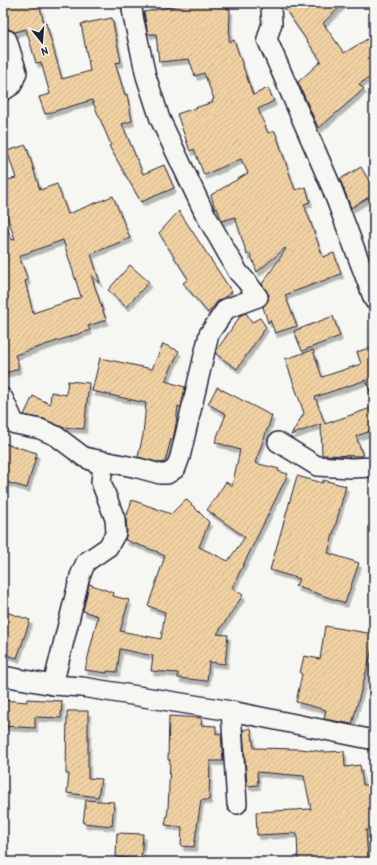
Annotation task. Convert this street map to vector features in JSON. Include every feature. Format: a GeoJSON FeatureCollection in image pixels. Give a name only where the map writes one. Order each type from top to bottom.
{"type":"FeatureCollection","features":[{"type":"Feature","properties":{"kind":"street"},"geometry":{"type":"LineString","coordinates":[[84,457],[160,474],[167,474],[176,468],[180,457],[209,334],[226,309],[258,297],[238,272],[204,212],[160,119],[146,76],[131,3]]}},
{"type":"Feature","properties":{"kind":"street"},"geometry":{"type":"LineString","coordinates":[[271,3],[272,24],[267,40],[331,186],[374,300]]}},
{"type":"Feature","properties":{"kind":"street"},"geometry":{"type":"LineString","coordinates":[[3,91],[12,85],[17,72],[7,40]]}},
{"type":"Feature","properties":{"kind":"street"},"geometry":{"type":"LineString","coordinates":[[3,398],[14,424],[40,429],[56,436],[84,457],[103,466],[101,482],[115,519],[116,533],[108,547],[86,562],[80,576],[52,685]]}},
{"type":"Feature","properties":{"kind":"street"},"geometry":{"type":"LineString","coordinates":[[278,442],[317,466],[351,468],[374,467]]}},
{"type":"Feature","properties":{"kind":"street"},"geometry":{"type":"LineString","coordinates":[[3,676],[52,685],[82,687],[231,711],[374,738]]}},
{"type":"Feature","properties":{"kind":"street"},"geometry":{"type":"LineString","coordinates":[[231,711],[237,804]]}},
{"type":"Feature","properties":{"kind":"building"},"geometry":{"type":"Polygon","coordinates":[[[3,3],[39,3],[44,24],[46,23],[62,79],[90,71],[81,24],[112,18],[121,62],[115,63],[125,95],[127,94],[132,121],[122,124],[143,174],[164,165],[174,188],[141,202],[109,146],[111,145],[92,100],[45,114],[39,97],[50,94],[41,62],[36,63],[26,29],[15,32],[9,29],[3,30],[3,3]]]}},
{"type":"Feature","properties":{"kind":"building"},"geometry":{"type":"Polygon","coordinates":[[[190,3],[227,3],[227,9],[230,9],[229,42],[234,40],[253,95],[268,88],[274,101],[258,109],[268,133],[275,131],[295,190],[306,187],[310,202],[304,204],[323,257],[334,253],[341,274],[285,295],[297,326],[275,333],[270,320],[268,323],[263,307],[268,300],[269,295],[262,284],[286,249],[285,248],[257,272],[250,253],[247,255],[235,217],[222,221],[217,208],[215,209],[211,195],[248,173],[241,159],[204,175],[194,149],[190,151],[177,114],[213,102],[212,100],[214,99],[204,73],[195,76],[189,59],[159,62],[156,34],[148,34],[144,12],[190,3]]]}},
{"type":"Feature","properties":{"kind":"building"},"geometry":{"type":"Polygon","coordinates":[[[294,3],[344,3],[323,23],[344,53],[374,35],[374,75],[359,84],[364,89],[319,128],[298,82],[321,61],[285,9],[294,3]]]}},
{"type":"Feature","properties":{"kind":"building"},"geometry":{"type":"Polygon","coordinates":[[[26,145],[40,190],[57,184],[68,214],[113,196],[130,238],[91,254],[100,283],[91,275],[106,320],[88,326],[90,330],[15,355],[18,363],[18,369],[3,374],[3,219],[12,240],[15,239],[3,205],[3,181],[16,178],[7,151],[26,145]],[[63,240],[19,256],[28,280],[25,281],[33,313],[81,297],[63,240]]]}},
{"type":"Feature","properties":{"kind":"building"},"geometry":{"type":"Polygon","coordinates":[[[361,167],[374,190],[374,194],[351,208],[340,179],[361,167]]]}},
{"type":"Feature","properties":{"kind":"building"},"geometry":{"type":"Polygon","coordinates":[[[179,211],[232,292],[217,302],[208,313],[183,283],[188,279],[159,233],[179,211]]]}},
{"type":"Feature","properties":{"kind":"building"},"geometry":{"type":"Polygon","coordinates":[[[130,265],[149,282],[126,307],[108,290],[130,265]]]}},
{"type":"Feature","properties":{"kind":"building"},"geometry":{"type":"Polygon","coordinates":[[[246,313],[252,322],[260,318],[266,327],[237,369],[216,354],[216,351],[241,315],[246,313]]]}},
{"type":"Feature","properties":{"kind":"building"},"geometry":{"type":"Polygon","coordinates":[[[333,316],[340,336],[302,351],[294,331],[333,316]]]}},
{"type":"Feature","properties":{"kind":"building"},"geometry":{"type":"Polygon","coordinates":[[[163,344],[179,351],[165,381],[185,387],[181,407],[178,406],[173,439],[171,439],[165,462],[161,463],[138,457],[143,435],[146,403],[92,391],[100,358],[152,369],[163,344]]]}},
{"type":"Feature","properties":{"kind":"building"},"geometry":{"type":"Polygon","coordinates":[[[371,347],[374,356],[374,394],[371,395],[366,380],[315,397],[325,424],[374,407],[374,430],[356,436],[363,456],[322,455],[321,424],[291,435],[304,413],[285,359],[313,350],[322,377],[361,364],[357,352],[371,347]]]}},
{"type":"Feature","properties":{"kind":"building"},"geometry":{"type":"Polygon","coordinates":[[[68,381],[89,383],[84,429],[62,427],[44,419],[24,415],[33,396],[50,404],[51,392],[66,395],[68,381]]]}},
{"type":"Feature","properties":{"kind":"building"},"geometry":{"type":"Polygon","coordinates":[[[217,387],[272,416],[255,463],[279,469],[278,471],[288,474],[232,588],[243,595],[217,634],[228,635],[225,664],[209,662],[207,681],[178,678],[178,673],[151,671],[153,656],[120,649],[117,672],[107,671],[107,673],[85,670],[98,616],[83,611],[89,584],[114,593],[113,596],[129,600],[120,631],[161,639],[165,612],[148,606],[165,556],[125,540],[127,532],[126,518],[132,500],[171,514],[186,499],[209,522],[199,547],[228,561],[245,537],[207,510],[226,482],[232,486],[240,450],[215,442],[226,414],[208,404],[217,387]]]}},
{"type":"Feature","properties":{"kind":"building"},"geometry":{"type":"Polygon","coordinates":[[[3,443],[37,453],[27,488],[3,481],[3,443]]]}},
{"type":"Feature","properties":{"kind":"building"},"geometry":{"type":"Polygon","coordinates":[[[297,476],[323,483],[323,480],[346,486],[328,553],[359,563],[345,603],[295,586],[300,579],[270,570],[297,476]]]}},
{"type":"Feature","properties":{"kind":"building"},"geometry":{"type":"Polygon","coordinates":[[[3,611],[30,620],[17,658],[3,654],[3,611]]]}},
{"type":"Feature","properties":{"kind":"building"},"geometry":{"type":"Polygon","coordinates":[[[325,626],[374,634],[374,642],[352,724],[324,719],[326,710],[296,702],[304,656],[320,659],[325,626]]]}},
{"type":"Feature","properties":{"kind":"building"},"geometry":{"type":"Polygon","coordinates":[[[27,699],[62,701],[61,718],[35,717],[35,728],[3,726],[3,700],[27,702],[27,699]]]}},
{"type":"Feature","properties":{"kind":"building"},"geometry":{"type":"Polygon","coordinates":[[[67,711],[88,711],[88,778],[101,779],[98,797],[67,793],[69,774],[66,774],[67,711]]]}},
{"type":"Feature","properties":{"kind":"building"},"geometry":{"type":"Polygon","coordinates":[[[169,716],[202,718],[201,725],[216,726],[216,734],[221,733],[223,761],[210,761],[209,800],[201,800],[194,847],[181,846],[182,827],[165,825],[168,810],[170,760],[168,760],[169,716]]]}},
{"type":"Feature","properties":{"kind":"building"},"geometry":{"type":"Polygon","coordinates":[[[251,728],[254,748],[300,749],[326,752],[344,751],[345,767],[360,765],[363,785],[374,785],[374,830],[366,830],[368,862],[298,862],[297,833],[257,835],[256,812],[311,809],[304,776],[257,772],[258,785],[247,786],[243,730],[251,728]]]}},
{"type":"Feature","properties":{"kind":"building"},"geometry":{"type":"Polygon","coordinates":[[[86,800],[114,802],[112,826],[83,823],[86,800]]]}},
{"type":"Feature","properties":{"kind":"building"},"geometry":{"type":"Polygon","coordinates":[[[117,833],[143,834],[141,859],[116,857],[117,833]]]}}]}
